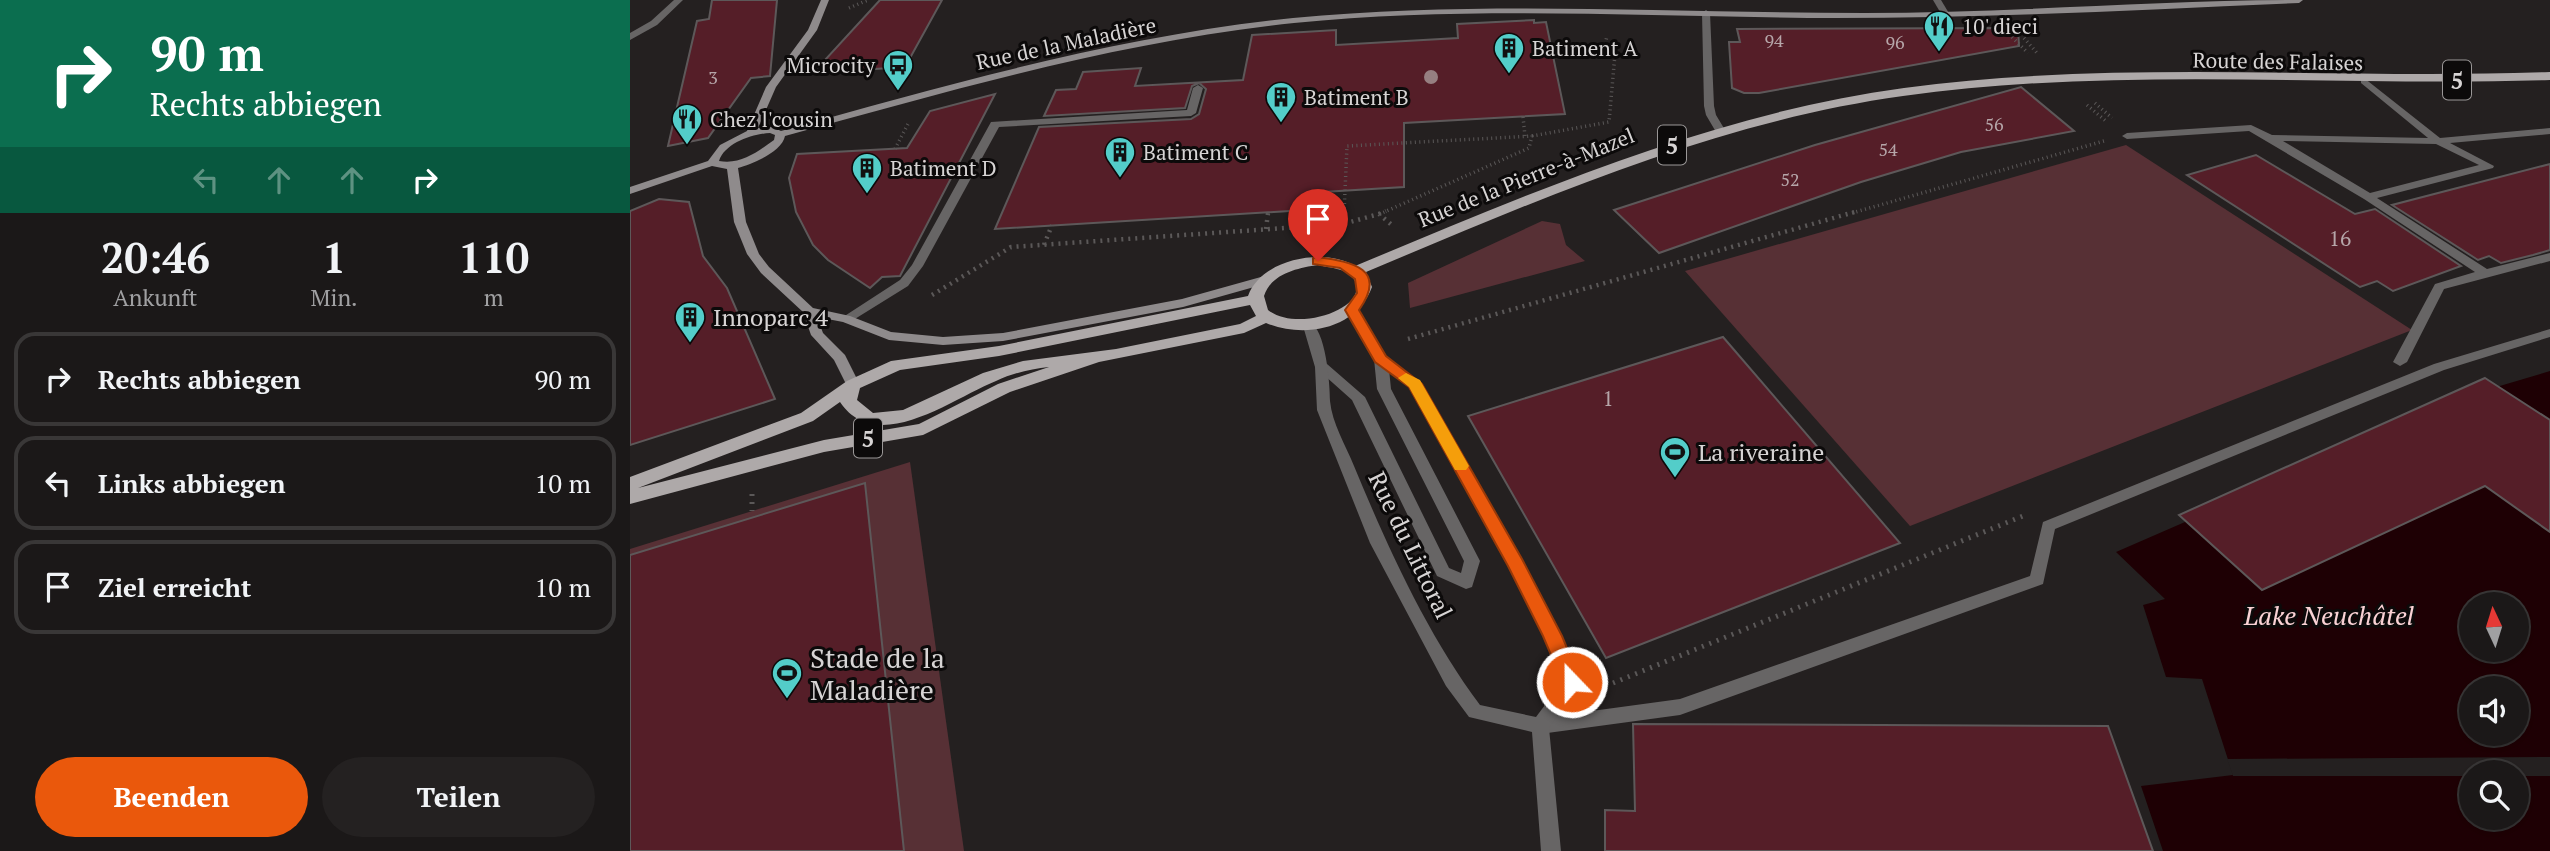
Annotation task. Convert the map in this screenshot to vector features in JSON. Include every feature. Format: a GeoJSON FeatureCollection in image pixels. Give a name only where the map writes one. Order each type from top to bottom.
{"type":"FeatureCollection","features":[{"type":"Feature","properties":{"kind":"main road","name":"Route des Falaises"},"geometry":{"type":"LineString","coordinates":[[2005,82],[2085,78],[2364,81],[2550,76]]}},
{"type":"Feature","properties":{"kind":"main road","name":"Rue de la Pierre-à-Mazel"},"geometry":{"type":"LineString","coordinates":[[1356,271],[1616,165],[1720,130],[1851,100],[2005,82]]}},
{"type":"Feature","properties":{"kind":"main road"},"geometry":{"type":"LineString","coordinates":[[1318,261],[1344,265],[1356,271],[1365,284],[1364,293],[1352,310],[1331,321],[1293,326],[1267,317],[1261,312],[1256,299],[1268,279],[1290,266],[1318,261]]}},
{"type":"Feature","properties":{"kind":"main road","name":"5"},"geometry":{"type":"LineString","coordinates":[[630,484],[807,417],[853,385],[897,365],[919,360],[964,358],[1256,299]]}},
{"type":"Feature","properties":{"kind":"main road"},"geometry":{"type":"LineString","coordinates":[[853,385],[848,401],[858,414],[870,419],[887,420],[913,413],[999,373],[1024,365],[1097,357],[1244,328],[1267,317]]}},
{"type":"Feature","properties":{"kind":"main road","name":"5"},"geometry":{"type":"LineString","coordinates":[[630,497],[824,446],[923,429],[1004,388],[1097,357]]}},
{"type":"Feature","properties":{"kind":"street"},"geometry":{"type":"LineString","coordinates":[[630,37],[654,23],[679,0]]}},
{"type":"Feature","properties":{"kind":"street"},"geometry":{"type":"LineString","coordinates":[[752,132],[779,74],[813,33],[822,16],[825,0]]}},
{"type":"Feature","properties":{"kind":"street"},"geometry":{"type":"LineString","coordinates":[[1937,0],[1946,15]]}},
{"type":"Feature","properties":{"kind":"street","name":"Rue de la Maladière"},"geometry":{"type":"LineString","coordinates":[[780,134],[1004,76],[1173,39],[1253,26],[1394,12],[1454,10],[1946,15],[2299,0]]}},
{"type":"Feature","properties":{"kind":"street"},"geometry":{"type":"LineString","coordinates":[[1706,13],[1709,106],[1720,130]]}},
{"type":"Feature","properties":{"kind":"street"},"geometry":{"type":"LineString","coordinates":[[2364,81],[2438,141],[2489,166],[2368,197]]}},
{"type":"Feature","properties":{"kind":"street"},"geometry":{"type":"LineString","coordinates":[[846,319],[905,283],[917,267],[995,124],[1191,113],[1198,88]]}},
{"type":"Feature","properties":{"kind":"street"},"geometry":{"type":"LineString","coordinates":[[2127,136],[2251,128],[2368,197],[2485,273]]}},
{"type":"Feature","properties":{"kind":"street"},"geometry":{"type":"LineString","coordinates":[[630,191],[714,162],[722,166],[732,166],[754,159],[779,141],[780,134],[772,130],[752,132],[716,155],[714,162]]}},
{"type":"Feature","properties":{"kind":"street"},"geometry":{"type":"LineString","coordinates":[[2270,138],[2438,141],[2550,131]]}},
{"type":"Feature","properties":{"kind":"street"},"geometry":{"type":"LineString","coordinates":[[732,166],[740,222],[753,254],[780,287],[809,311],[846,319],[889,336],[972,340],[1216,296],[1231,288],[1268,279]]}},
{"type":"Feature","properties":{"kind":"street"},"geometry":{"type":"LineString","coordinates":[[2400,362],[2439,287],[2550,257]]}},
{"type":"Feature","properties":{"kind":"street"},"geometry":{"type":"LineString","coordinates":[[1048,342],[1148,310]]}},
{"type":"Feature","properties":{"kind":"street"},"geometry":{"type":"LineString","coordinates":[[1352,310],[1381,359],[1414,384],[1516,564],[1553,636],[1572,682],[1540,726],[1551,851]]}},
{"type":"Feature","properties":{"kind":"street"},"geometry":{"type":"LineString","coordinates":[[809,311],[817,335],[840,358],[853,385]]}},
{"type":"Feature","properties":{"kind":"street","name":"Rue du Littoral"},"geometry":{"type":"LineString","coordinates":[[1309,326],[1322,367],[1324,410],[1378,543],[1452,681],[1475,712],[1540,726],[1680,707],[2038,580],[2048,526],[2439,367],[2550,333]]}},
{"type":"Feature","properties":{"kind":"street"},"geometry":{"type":"LineString","coordinates":[[1322,367],[1358,397],[1443,572],[1466,583],[1472,561],[1384,389],[1381,359]]}},
{"type":"Feature","properties":{"kind":"path"},"geometry":{"type":"LineString","coordinates":[[2020,34],[2042,58]]}},
{"type":"Feature","properties":{"kind":"path"},"geometry":{"type":"LineString","coordinates":[[1604,41],[1605,47]]}},
{"type":"Feature","properties":{"kind":"path"},"geometry":{"type":"LineString","coordinates":[[1343,224],[1346,146],[1532,136],[1609,122],[1615,54],[1605,47],[1551,49]]}},
{"type":"Feature","properties":{"kind":"path"},"geometry":{"type":"LineString","coordinates":[[1522,117],[1525,136]]}},
{"type":"Feature","properties":{"kind":"path"},"geometry":{"type":"LineString","coordinates":[[895,149],[910,121]]}},
{"type":"Feature","properties":{"kind":"path"},"geometry":{"type":"LineString","coordinates":[[921,301],[1011,247],[1343,224],[1379,214],[1530,148],[1532,136]]}},
{"type":"Feature","properties":{"kind":"path"},"geometry":{"type":"LineString","coordinates":[[1408,339],[2090,143],[2127,136]]}},
{"type":"Feature","properties":{"kind":"path"},"geometry":{"type":"LineString","coordinates":[[1266,229],[1268,213]]}},
{"type":"Feature","properties":{"kind":"path"},"geometry":{"type":"LineString","coordinates":[[1379,214],[1393,226]]}},
{"type":"Feature","properties":{"kind":"path"},"geometry":{"type":"LineString","coordinates":[[1044,245],[1052,225]]}},
{"type":"Feature","properties":{"kind":"path"},"geometry":{"type":"LineString","coordinates":[[752,490],[752,511]]}},
{"type":"Feature","properties":{"kind":"path"},"geometry":{"type":"LineString","coordinates":[[1607,687],[2028,513]]}},
{"type":"Feature","properties":{"kind":"shaded area"},"geometry":{"type":"Polygon","coordinates":[[[2126,145],[2412,330],[1910,526],[1685,271],[2126,145]]]}},
{"type":"Feature","properties":{"kind":"shaded area"},"geometry":{"type":"Polygon","coordinates":[[[1542,221],[1560,224],[1566,245],[1585,261],[1410,308],[1408,283],[1542,221]]]}},
{"type":"Feature","properties":{"kind":"shaded area","name":"Stade de la Maladière"},"geometry":{"type":"Polygon","coordinates":[[[910,462],[964,851],[630,851],[630,549],[910,462]]]}},
{"type":"Feature","properties":{"kind":"water","name":"Lake Neuchâtel"},"geometry":{"type":"Polygon","coordinates":[[[2550,371],[2550,851],[2163,851],[2141,786],[2233,775],[2202,679],[2166,677],[2143,605],[2165,599],[2116,552],[2493,388],[2550,371]]]}},
{"type":"Feature","properties":{"kind":"pier"},"geometry":{"type":"Polygon","coordinates":[[[2550,757],[2550,776],[2529,776],[2529,760],[2459,760],[2459,776],[2233,776],[2227,759],[2550,757]]]}},
{"type":"Feature","properties":{"kind":"building"},"geometry":{"type":"Polygon","coordinates":[[[712,0],[777,0],[770,76],[751,78],[708,138],[668,146],[697,21],[709,19],[712,0]]]}},
{"type":"Feature","properties":{"kind":"building"},"geometry":{"type":"Polygon","coordinates":[[[880,0],[942,0],[905,67],[813,73],[880,0]]]}},
{"type":"Feature","properties":{"kind":"building"},"geometry":{"type":"Polygon","coordinates":[[[1534,20],[1534,23],[1546,22],[1565,114],[1404,123],[1404,187],[1323,192],[1321,209],[995,229],[1039,127],[1191,119],[1199,114],[1206,89],[1199,83],[1192,86],[1185,108],[1044,116],[1056,90],[1076,89],[1083,72],[1141,68],[1135,86],[1243,80],[1252,35],[1336,30],[1336,45],[1458,38],[1457,24],[1534,20]]]}},
{"type":"Feature","properties":{"kind":"building"},"geometry":{"type":"Polygon","coordinates":[[[2018,28],[2019,46],[1759,93],[1744,93],[1732,88],[1729,42],[1740,42],[1737,29],[2018,28]]]}},
{"type":"Feature","properties":{"kind":"building"},"geometry":{"type":"Polygon","coordinates":[[[2021,87],[2074,131],[1961,152],[1861,182],[1659,253],[1614,210],[1815,145],[2021,87]]]}},
{"type":"Feature","properties":{"kind":"building","name":"Batiment D"},"geometry":{"type":"Polygon","coordinates":[[[995,94],[900,276],[882,277],[870,288],[828,260],[813,245],[796,212],[789,178],[797,154],[907,148],[930,111],[995,94]]]}},
{"type":"Feature","properties":{"kind":"building"},"geometry":{"type":"Polygon","coordinates":[[[2256,155],[2355,214],[2375,209],[2461,266],[2393,291],[2377,281],[2360,287],[2187,175],[2256,155]]]}},
{"type":"Feature","properties":{"kind":"building"},"geometry":{"type":"Polygon","coordinates":[[[2550,164],[2550,250],[2533,255],[2501,263],[2489,256],[2478,260],[2392,205],[2550,164]]]}},
{"type":"Feature","properties":{"kind":"building","name":"Innoparc 4"},"geometry":{"type":"Polygon","coordinates":[[[659,199],[689,202],[703,256],[727,288],[775,399],[630,445],[630,211],[659,199]]]}},
{"type":"Feature","properties":{"kind":"building","name":"La riveraine"},"geometry":{"type":"Polygon","coordinates":[[[1723,337],[1900,543],[1606,658],[1468,416],[1723,337]]]}},
{"type":"Feature","properties":{"kind":"building"},"geometry":{"type":"Polygon","coordinates":[[[2485,378],[2550,420],[2550,532],[2485,486],[2262,590],[2179,515],[2485,378]]]}},
{"type":"Feature","properties":{"kind":"building","name":"Stade de la Maladière"},"geometry":{"type":"Polygon","coordinates":[[[865,483],[904,851],[630,851],[630,555],[865,483]]]}},
{"type":"Feature","properties":{"kind":"building"},"geometry":{"type":"Polygon","coordinates":[[[1633,724],[2108,726],[2153,851],[1605,851],[1605,810],[1635,811],[1633,724]]]}},
{"type":"Feature","properties":{"kind":"slow traffic"},"geometry":{"type":"LineString","coordinates":[[1406,378],[1414,384],[1460,466]]}},
{"type":"Feature","properties":{"kind":"place","name":"10' dieci"},"geometry":{"type":"Point","coordinates":[1939,53]}},
{"type":"Feature","properties":{"kind":"place","name":"Batiment A"},"geometry":{"type":"Point","coordinates":[1509,75]}},
{"type":"Feature","properties":{"kind":"place","name":"Microcity"},"geometry":{"type":"Point","coordinates":[898,92]}},
{"type":"Feature","properties":{"kind":"place","name":"Batiment B"},"geometry":{"type":"Point","coordinates":[1281,124]}},
{"type":"Feature","properties":{"kind":"place","name":"Chez l'cousin"},"geometry":{"type":"Point","coordinates":[687,146]}},
{"type":"Feature","properties":{"kind":"place","name":"Batiment C"},"geometry":{"type":"Point","coordinates":[1120,179]}},
{"type":"Feature","properties":{"kind":"place","name":"Batiment D"},"geometry":{"type":"Point","coordinates":[867,195]}},
{"type":"Feature","properties":{"kind":"place","name":"Innoparc 4"},"geometry":{"type":"Point","coordinates":[690,344]}},
{"type":"Feature","properties":{"kind":"place","name":"La riveraine"},"geometry":{"type":"Point","coordinates":[1675,479]}},
{"type":"Feature","properties":{"kind":"place","name":"Stade de la Maladière"},"geometry":{"type":"Point","coordinates":[787,700]}},
{"type":"Feature","properties":{"kind":"route"},"geometry":{"type":"LineString","coordinates":[[1318,261],[1344,265],[1361,276],[1365,284],[1364,293],[1352,310],[1381,359],[1414,384],[1516,564],[1553,636],[1572,682]]}}]}
